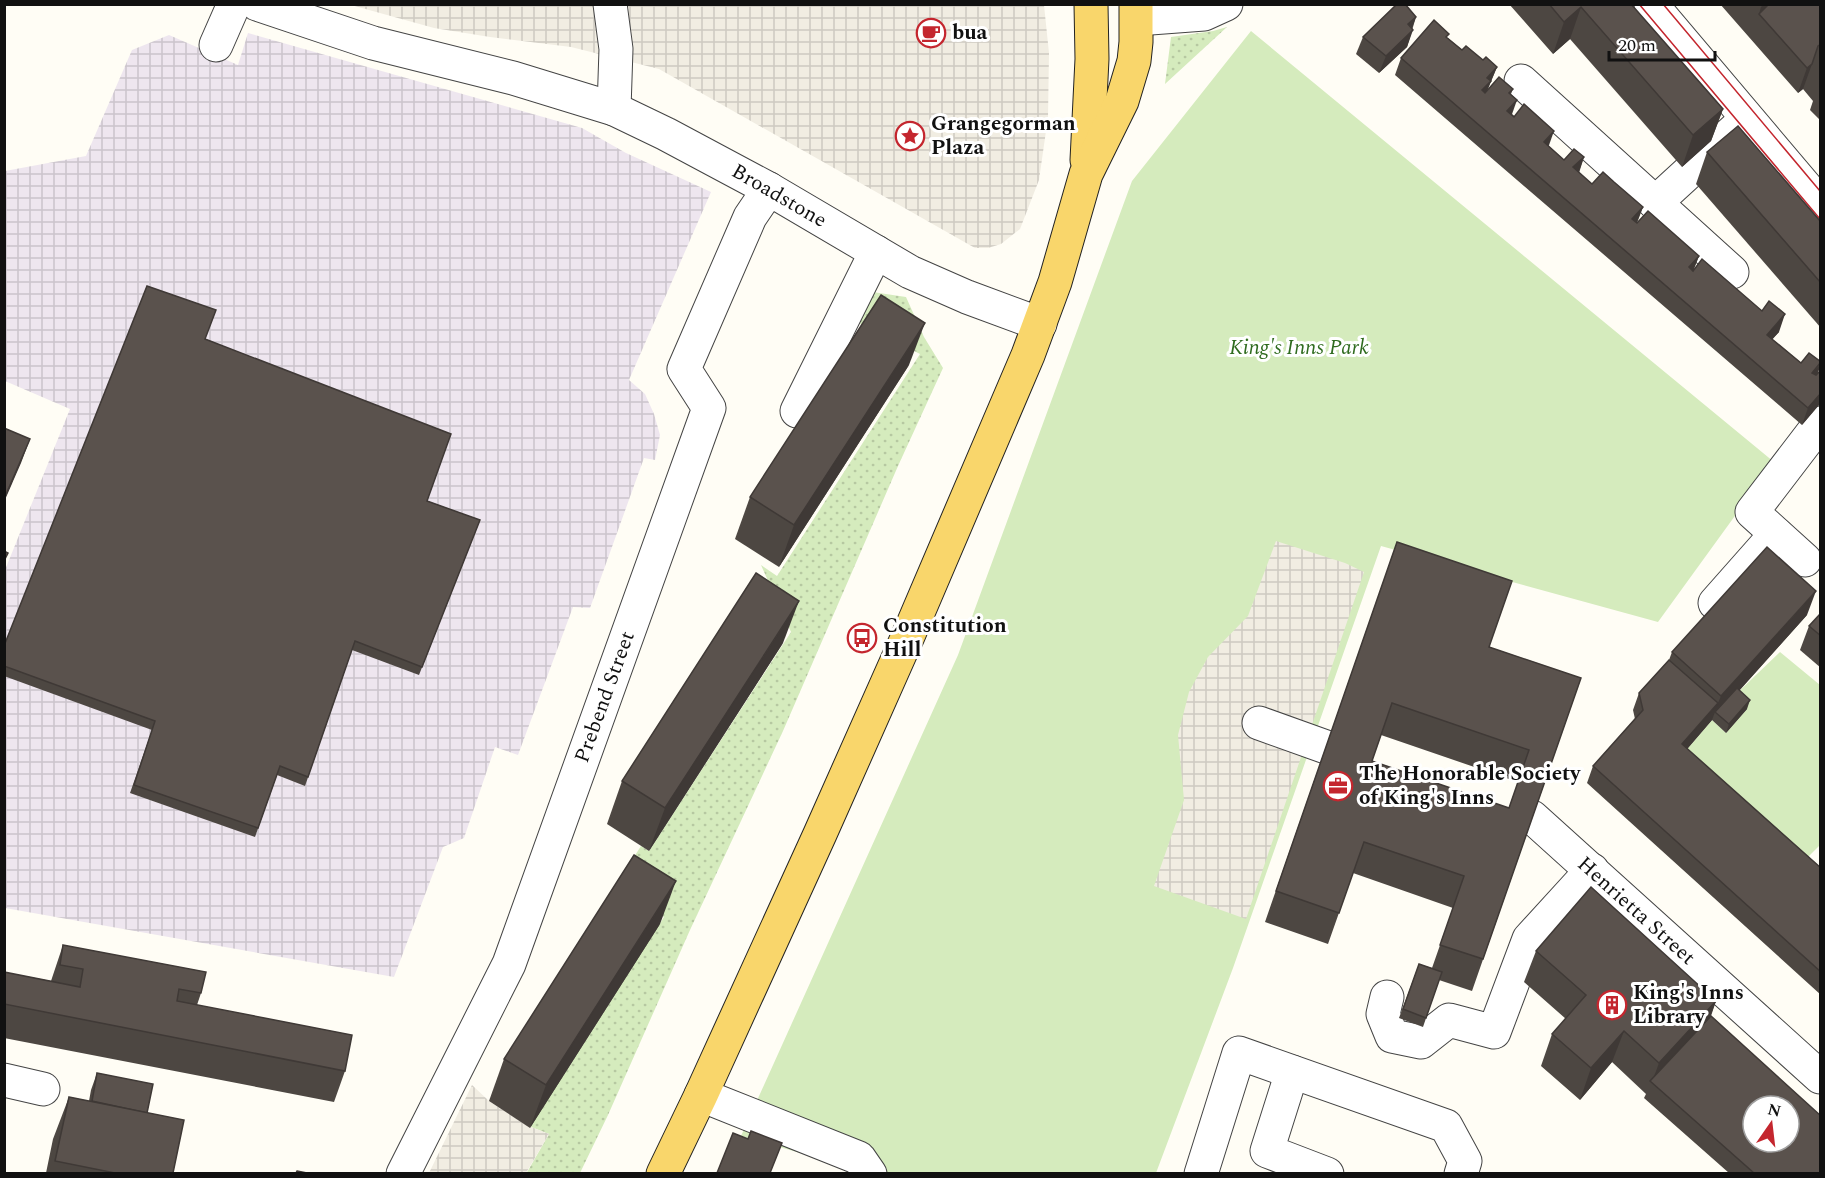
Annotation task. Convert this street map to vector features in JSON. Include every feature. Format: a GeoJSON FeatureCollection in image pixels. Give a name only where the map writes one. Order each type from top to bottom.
{"type":"FeatureCollection","features":[{"type":"Feature","properties":{"kind":"main road"},"geometry":{"type":"LineString","coordinates":[[1086,174],[1092,59],[1091,4]]}},
{"type":"Feature","properties":{"kind":"main road"},"geometry":{"type":"LineString","coordinates":[[663,1173],[701,1095],[908,636],[1028,355],[1055,282],[1086,174],[1122,101],[1134,61],[1137,12]]}},
{"type":"Feature","properties":{"kind":"street"},"geometry":{"type":"LineString","coordinates":[[216,45],[234,4]]}},
{"type":"Feature","properties":{"kind":"street","name":"Broadstone"},"geometry":{"type":"LineString","coordinates":[[257,4],[373,43],[513,78],[614,108],[769,189],[910,272],[967,297],[1040,324]]}},
{"type":"Feature","properties":{"kind":"street"},"geometry":{"type":"LineString","coordinates":[[610,4],[616,59],[614,108]]}},
{"type":"Feature","properties":{"kind":"street"},"geometry":{"type":"LineString","coordinates":[[1137,12],[1204,15],[1226,4]]}},
{"type":"Feature","properties":{"kind":"street"},"geometry":{"type":"LineString","coordinates":[[1651,4],[1821,204]]}},
{"type":"Feature","properties":{"kind":"street"},"geometry":{"type":"LineString","coordinates":[[1521,81],[1732,272]]}},
{"type":"Feature","properties":{"kind":"street"},"geometry":{"type":"LineString","coordinates":[[1655,203],[1747,119]]}},
{"type":"Feature","properties":{"kind":"street","name":"Prebend Street"},"geometry":{"type":"LineString","coordinates":[[404,1173],[509,964],[709,408],[684,369],[750,217],[769,189]]}},
{"type":"Feature","properties":{"kind":"street"},"geometry":{"type":"LineString","coordinates":[[797,411],[876,252]]}},
{"type":"Feature","properties":{"kind":"street"},"geometry":{"type":"LineString","coordinates":[[1805,560],[1752,512],[1821,423]]}},
{"type":"Feature","properties":{"kind":"street"},"geometry":{"type":"LineString","coordinates":[[1715,603],[1776,534]]}},
{"type":"Feature","properties":{"kind":"street"},"geometry":{"type":"LineString","coordinates":[[1259,723],[1326,747]]}},
{"type":"Feature","properties":{"kind":"street","name":"Henrietta Street"},"geometry":{"type":"LineString","coordinates":[[1532,817],[1821,1077]]}},
{"type":"Feature","properties":{"kind":"street"},"geometry":{"type":"LineString","coordinates":[[1387,997],[1383,1014],[1392,1036],[1420,1042],[1449,1020],[1494,1032],[1529,939],[1592,870]]}},
{"type":"Feature","properties":{"kind":"street"},"geometry":{"type":"LineString","coordinates":[[1201,1173],[1239,1053],[1446,1126],[1465,1161],[1461,1173]]}},
{"type":"Feature","properties":{"kind":"street"},"geometry":{"type":"LineString","coordinates":[[1292,1072],[1267,1151],[1327,1173]]}},
{"type":"Feature","properties":{"kind":"street"},"geometry":{"type":"LineString","coordinates":[[4,1080],[43,1089]]}},
{"type":"Feature","properties":{"kind":"street"},"geometry":{"type":"LineString","coordinates":[[701,1095],[859,1158],[870,1173]]}},
{"type":"Feature","properties":{"kind":"shaded area","name":"Grangegorman Plaza"},"geometry":{"type":"Polygon","coordinates":[[[351,5],[1044,5],[1049,53],[1048,117],[1039,180],[1020,229],[1001,244],[988,248],[975,248],[659,69],[571,47],[434,28],[351,5]]]}},
{"type":"Feature","properties":{"kind":"shaded area"},"geometry":{"type":"Polygon","coordinates":[[[248,33],[582,128],[626,153],[711,192],[629,380],[645,394],[654,414],[660,435],[655,460],[644,458],[590,608],[573,607],[518,755],[495,747],[464,838],[443,847],[394,977],[5,908],[5,570],[70,409],[5,381],[5,171],[86,156],[132,50],[169,35],[238,65],[248,33]]]}},
{"type":"Feature","properties":{"kind":"shaded area"},"geometry":{"type":"Polygon","coordinates":[[[1276,541],[1345,563],[1364,572],[1246,919],[1154,886],[1184,800],[1178,735],[1189,692],[1208,657],[1248,616],[1276,541]]]}},
{"type":"Feature","properties":{"kind":"shaded area"},"geometry":{"type":"Polygon","coordinates":[[[472,1085],[489,1101],[526,1125],[549,1134],[526,1173],[429,1173],[472,1085]]]}},
{"type":"Feature","properties":{"kind":"green space"},"geometry":{"type":"Polygon","coordinates":[[[1227,27],[1165,84],[1171,37],[1227,27]]]}},
{"type":"Feature","properties":{"kind":"green space","name":"King's Inns Park"},"geometry":{"type":"Polygon","coordinates":[[[1251,31],[1774,462],[1658,622],[1381,546],[1233,968],[1156,1173],[870,1173],[741,1136],[958,655],[1132,181],[1251,31]]]}},
{"type":"Feature","properties":{"kind":"green space"},"geometry":{"type":"Polygon","coordinates":[[[866,291],[906,297],[924,337],[943,368],[783,731],[580,1173],[526,1174],[549,1134],[526,1125],[563,1076],[664,917],[616,885],[641,846],[649,851],[791,632],[761,565],[777,576],[920,354],[855,321],[866,291]]]}},
{"type":"Feature","properties":{"kind":"green space"},"geometry":{"type":"Polygon","coordinates":[[[1780,652],[1820,685],[1820,845],[1797,868],[1676,762],[1712,720],[1726,733],[1747,709],[1733,697],[1780,652]]]}},
{"type":"Feature","properties":{"kind":"building"},"geometry":{"type":"Polygon","coordinates":[[[1397,4],[1405,4],[1416,17],[1408,24],[1413,30],[1386,56],[1363,37],[1397,4]]]}},
{"type":"Feature","properties":{"kind":"building"},"geometry":{"type":"Polygon","coordinates":[[[1549,4],[1631,4],[1723,109],[1693,135],[1581,7],[1564,22],[1549,4]]]}},
{"type":"Feature","properties":{"kind":"building"},"geometry":{"type":"Polygon","coordinates":[[[1769,4],[1821,4],[1821,44],[1818,46],[1812,64],[1807,68],[1759,14],[1769,4]]]}},
{"type":"Feature","properties":{"kind":"building"},"geometry":{"type":"Polygon","coordinates":[[[1434,20],[1449,34],[1446,37],[1462,50],[1466,46],[1483,60],[1486,57],[1497,67],[1487,78],[1491,81],[1482,90],[1485,93],[1499,77],[1513,89],[1509,93],[1517,100],[1507,111],[1514,117],[1524,104],[1554,131],[1544,142],[1564,160],[1574,149],[1584,157],[1573,167],[1592,184],[1603,172],[1643,207],[1632,219],[1637,223],[1648,211],[1699,256],[1689,267],[1693,271],[1702,259],[1762,311],[1769,301],[1785,314],[1767,335],[1801,363],[1809,353],[1821,362],[1812,373],[1816,375],[1821,370],[1821,393],[1808,408],[1401,58],[1434,20]]]}},
{"type":"Feature","properties":{"kind":"building"},"geometry":{"type":"Polygon","coordinates":[[[1738,126],[1821,222],[1821,283],[1707,152],[1738,126]]]}},
{"type":"Feature","properties":{"kind":"building"},"geometry":{"type":"Polygon","coordinates":[[[147,286],[216,310],[205,339],[451,434],[427,501],[480,520],[422,667],[355,641],[308,777],[280,766],[258,828],[134,785],[155,721],[4,666],[4,646],[147,286]]]}},
{"type":"Feature","properties":{"kind":"building"},"geometry":{"type":"Polygon","coordinates":[[[881,295],[925,323],[794,525],[750,497],[881,295]]]}},
{"type":"Feature","properties":{"kind":"building"},"geometry":{"type":"Polygon","coordinates":[[[4,428],[30,439],[4,499],[4,428]]]}},
{"type":"Feature","properties":{"kind":"building","name":"The Honorable Society of King's Inns"},"geometry":{"type":"Polygon","coordinates":[[[1397,542],[1512,581],[1489,647],[1581,678],[1483,959],[1440,945],[1464,876],[1364,842],[1339,913],[1276,891],[1397,542]],[[1392,703],[1372,761],[1509,808],[1529,750],[1392,703]]]}},
{"type":"Feature","properties":{"kind":"building"},"geometry":{"type":"Polygon","coordinates":[[[1767,547],[1816,591],[1721,696],[1672,652],[1767,547]]]}},
{"type":"Feature","properties":{"kind":"building"},"geometry":{"type":"Polygon","coordinates":[[[756,573],[799,601],[665,808],[622,781],[756,573]]]}},
{"type":"Feature","properties":{"kind":"building"},"geometry":{"type":"Polygon","coordinates":[[[1821,613],[1821,636],[1809,626],[1821,613]]]}},
{"type":"Feature","properties":{"kind":"building"},"geometry":{"type":"Polygon","coordinates":[[[1669,660],[1718,703],[1682,744],[1821,868],[1821,972],[1593,766],[1643,710],[1639,693],[1669,660]]]}},
{"type":"Feature","properties":{"kind":"building"},"geometry":{"type":"Polygon","coordinates":[[[1737,688],[1750,700],[1729,724],[1715,712],[1737,688]]]}},
{"type":"Feature","properties":{"kind":"building"},"geometry":{"type":"Polygon","coordinates":[[[634,855],[676,881],[546,1085],[504,1059],[634,855]]]}},
{"type":"Feature","properties":{"kind":"building","name":"King's Inns Library"},"geometry":{"type":"Polygon","coordinates":[[[1591,887],[1716,1001],[1659,1063],[1624,1031],[1591,1068],[1552,1034],[1586,995],[1536,951],[1591,887]]]}},
{"type":"Feature","properties":{"kind":"building"},"geometry":{"type":"Polygon","coordinates":[[[63,945],[206,972],[201,993],[179,989],[177,1001],[352,1035],[345,1071],[4,1004],[4,972],[80,987],[83,969],[60,965],[63,945]]]}},
{"type":"Feature","properties":{"kind":"building"},"geometry":{"type":"Polygon","coordinates":[[[1419,964],[1442,972],[1426,1018],[1403,1009],[1419,964]]]}},
{"type":"Feature","properties":{"kind":"building"},"geometry":{"type":"Polygon","coordinates":[[[1711,1016],[1797,1094],[1741,1094],[1741,1154],[1801,1154],[1801,1098],[1821,1116],[1821,1173],[1754,1173],[1650,1081],[1711,1016]]]}},
{"type":"Feature","properties":{"kind":"building"},"geometry":{"type":"Polygon","coordinates":[[[97,1073],[153,1084],[147,1113],[92,1101],[97,1073]]]}},
{"type":"Feature","properties":{"kind":"building"},"geometry":{"type":"Polygon","coordinates":[[[69,1097],[184,1120],[173,1173],[115,1173],[55,1161],[69,1097]]]}},
{"type":"Feature","properties":{"kind":"building"},"geometry":{"type":"Polygon","coordinates":[[[751,1131],[782,1143],[770,1173],[717,1173],[733,1133],[748,1139],[751,1131]]]}},
{"type":"Feature","properties":{"kind":"tram line"},"geometry":{"type":"LineString","coordinates":[[1639,4],[1820,219]]}},
{"type":"Feature","properties":{"kind":"tram line"},"geometry":{"type":"LineString","coordinates":[[1663,4],[1820,191]]}},
{"type":"Feature","properties":{"kind":"place","name":"bua"},"geometry":{"type":"Point","coordinates":[931,33]}},
{"type":"Feature","properties":{"kind":"place","name":"Grangegorman Plaza"},"geometry":{"type":"Point","coordinates":[910,136]}},
{"type":"Feature","properties":{"kind":"place","name":"Constitution Hill"},"geometry":{"type":"Point","coordinates":[862,638]}},
{"type":"Feature","properties":{"kind":"place","name":"The Honorable Society of King's Inns"},"geometry":{"type":"Point","coordinates":[1338,786]}},
{"type":"Feature","properties":{"kind":"place","name":"King's Inns Library"},"geometry":{"type":"Point","coordinates":[1612,1005]}}]}
